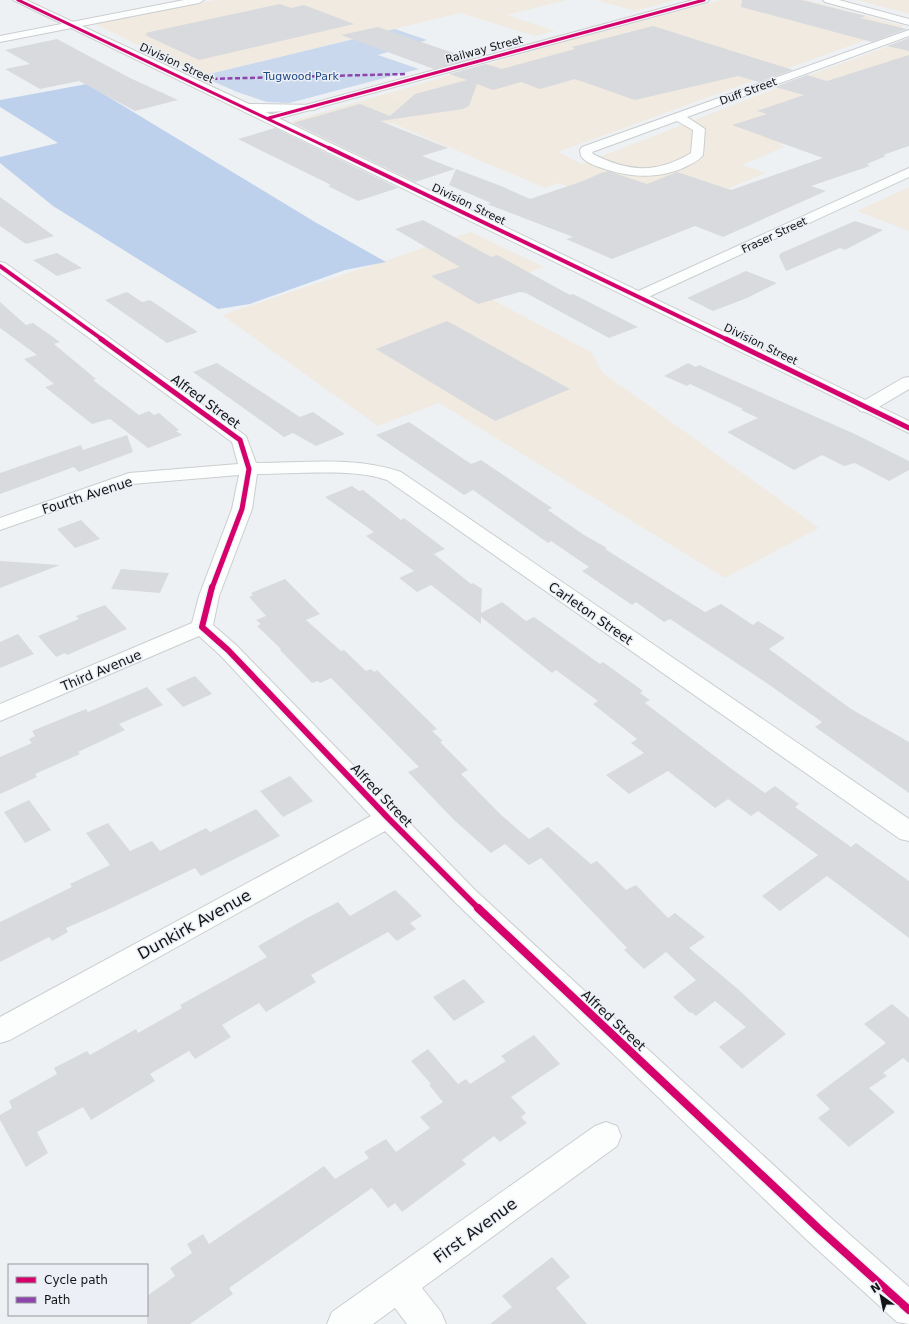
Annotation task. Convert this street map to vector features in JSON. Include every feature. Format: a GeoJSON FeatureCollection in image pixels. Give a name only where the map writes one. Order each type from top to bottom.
{"type":"FeatureCollection","features":[{"type":"Feature","properties":{"kind":"street","name":"Division Street"},"geometry":{"type":"LineString","coordinates":[[18,0],[269,118],[909,428]]}},
{"type":"Feature","properties":{"kind":"street"},"geometry":{"type":"LineString","coordinates":[[0,39],[199,0]]}},
{"type":"Feature","properties":{"kind":"street","name":"Railway Street"},"geometry":{"type":"LineString","coordinates":[[269,118],[704,0]]}},
{"type":"Feature","properties":{"kind":"street"},"geometry":{"type":"LineString","coordinates":[[828,0],[909,22]]}},
{"type":"Feature","properties":{"kind":"street","name":"Duff Street"},"geometry":{"type":"LineString","coordinates":[[678,117],[699,129],[697,155],[685,164],[649,174],[630,173],[608,166],[587,156],[586,150],[909,33]]}},
{"type":"Feature","properties":{"kind":"street"},"geometry":{"type":"LineString","coordinates":[[241,105],[265,109],[314,107]]}},
{"type":"Feature","properties":{"kind":"street","name":"Fraser Street"},"geometry":{"type":"LineString","coordinates":[[639,296],[909,172]]}},
{"type":"Feature","properties":{"kind":"street","name":"Alfred Street"},"geometry":{"type":"LineString","coordinates":[[5,275],[240,440],[248,469],[242,509],[209,596],[202,627],[228,650],[388,818],[484,913],[813,1223],[909,1310]]}},
{"type":"Feature","properties":{"kind":"street"},"geometry":{"type":"LineString","coordinates":[[866,407],[909,382]]}},
{"type":"Feature","properties":{"kind":"street","name":"Carleton Street"},"geometry":{"type":"LineString","coordinates":[[248,469],[346,468],[377,470],[394,476],[909,832]]}},
{"type":"Feature","properties":{"kind":"street","name":"Fourth Avenue"},"geometry":{"type":"LineString","coordinates":[[0,524],[129,480],[248,469]]}},
{"type":"Feature","properties":{"kind":"street","name":"Third Avenue"},"geometry":{"type":"LineString","coordinates":[[0,714],[202,627]]}},
{"type":"Feature","properties":{"kind":"street","name":"Dunkirk Avenue"},"geometry":{"type":"LineString","coordinates":[[0,1031],[388,818]]}},
{"type":"Feature","properties":{"kind":"street","name":"First Avenue"},"geometry":{"type":"LineString","coordinates":[[344,1324],[606,1136]]}},
{"type":"Feature","properties":{"kind":"street"},"geometry":{"type":"LineString","coordinates":[[398,1285],[429,1324]]}},
{"type":"Feature","properties":{"kind":"shaded area"},"geometry":{"type":"Polygon","coordinates":[[[216,0],[567,0],[507,15],[555,31],[535,36],[460,13],[201,76],[95,24],[216,0]]]}},
{"type":"Feature","properties":{"kind":"shaded area"},"geometry":{"type":"Polygon","coordinates":[[[596,0],[675,0],[635,11],[596,0]]]}},
{"type":"Feature","properties":{"kind":"shaded area"},"geometry":{"type":"Polygon","coordinates":[[[721,0],[807,0],[904,26],[558,152],[582,164],[823,70],[909,39],[909,94],[779,145],[784,147],[742,165],[766,173],[727,189],[620,203],[558,183],[545,188],[392,123],[413,116],[396,109],[405,105],[385,94],[575,39],[721,0]]]}},
{"type":"Feature","properties":{"kind":"shaded area"},"geometry":{"type":"Polygon","coordinates":[[[857,0],[909,0],[909,14],[857,0]]]}},
{"type":"Feature","properties":{"kind":"shaded area"},"geometry":{"type":"Polygon","coordinates":[[[87,84],[315,222],[386,262],[345,270],[250,304],[218,309],[53,206],[0,163],[0,157],[58,143],[0,107],[0,100],[87,84]]]}},
{"type":"Feature","properties":{"kind":"shaded area"},"geometry":{"type":"Polygon","coordinates":[[[385,94],[406,106],[396,109],[413,116],[371,129],[323,135],[292,121],[385,94]]]}},
{"type":"Feature","properties":{"kind":"shaded area"},"geometry":{"type":"Polygon","coordinates":[[[909,187],[909,231],[857,211],[909,187]]]}},
{"type":"Feature","properties":{"kind":"shaded area"},"geometry":{"type":"Polygon","coordinates":[[[471,232],[544,267],[478,292],[591,352],[603,373],[819,528],[725,578],[439,403],[378,426],[222,315],[471,232]]]}},
{"type":"Feature","properties":{"kind":"green space","name":"Tugwood Park"},"geometry":{"type":"Polygon","coordinates":[[[395,29],[427,40],[378,55],[419,69],[289,103],[267,102],[237,92],[201,76],[395,29]]]}},
{"type":"Feature","properties":{"kind":"building"},"geometry":{"type":"Polygon","coordinates":[[[742,0],[801,0],[866,16],[860,18],[907,29],[872,42],[741,7],[742,0]]]}},
{"type":"Feature","properties":{"kind":"building"},"geometry":{"type":"Polygon","coordinates":[[[280,4],[291,8],[304,5],[354,24],[199,60],[145,35],[148,34],[145,33],[280,4]]]}},
{"type":"Feature","properties":{"kind":"building"},"geometry":{"type":"Polygon","coordinates":[[[653,26],[793,70],[759,82],[738,76],[635,100],[575,79],[540,89],[521,82],[493,90],[477,84],[469,106],[463,109],[380,121],[448,148],[422,156],[455,169],[415,182],[293,123],[360,104],[390,116],[415,94],[467,80],[449,74],[486,64],[502,69],[575,49],[572,47],[653,26]]]}},
{"type":"Feature","properties":{"kind":"building"},"geometry":{"type":"Polygon","coordinates":[[[378,27],[471,59],[434,69],[341,35],[378,27]]]}},
{"type":"Feature","properties":{"kind":"building"},"geometry":{"type":"Polygon","coordinates":[[[909,38],[909,51],[887,46],[909,38]]]}},
{"type":"Feature","properties":{"kind":"building"},"geometry":{"type":"Polygon","coordinates":[[[57,39],[130,78],[178,100],[135,111],[79,81],[40,89],[5,69],[30,64],[5,50],[57,39]]]}},
{"type":"Feature","properties":{"kind":"building"},"geometry":{"type":"Polygon","coordinates":[[[909,55],[909,146],[883,155],[886,156],[867,164],[870,166],[811,186],[826,191],[723,237],[695,226],[612,259],[566,239],[573,237],[487,204],[491,203],[449,185],[456,169],[530,199],[608,171],[647,184],[677,172],[731,190],[823,158],[732,125],[767,114],[757,111],[804,95],[775,87],[807,75],[827,81],[909,55]]]}},
{"type":"Feature","properties":{"kind":"building"},"geometry":{"type":"Polygon","coordinates":[[[275,128],[398,188],[358,201],[328,186],[331,185],[238,139],[275,128]]]}},
{"type":"Feature","properties":{"kind":"building"},"geometry":{"type":"Polygon","coordinates":[[[0,197],[54,236],[26,244],[0,226],[0,197]]]}},
{"type":"Feature","properties":{"kind":"building"},"geometry":{"type":"Polygon","coordinates":[[[423,220],[491,257],[497,255],[570,295],[573,294],[638,327],[609,338],[526,293],[520,292],[478,304],[431,276],[460,267],[395,229],[423,220]]]}},
{"type":"Feature","properties":{"kind":"building"},"geometry":{"type":"Polygon","coordinates":[[[855,221],[883,230],[845,250],[840,248],[786,271],[779,256],[781,253],[855,221]]]}},
{"type":"Feature","properties":{"kind":"building"},"geometry":{"type":"Polygon","coordinates":[[[57,253],[82,268],[57,276],[33,260],[57,253]]]}},
{"type":"Feature","properties":{"kind":"building"},"geometry":{"type":"Polygon","coordinates":[[[746,271],[777,283],[747,298],[713,311],[687,298],[746,271]]]}},
{"type":"Feature","properties":{"kind":"building"},"geometry":{"type":"Polygon","coordinates":[[[127,292],[142,302],[150,300],[198,332],[167,343],[105,300],[127,292]]]}},
{"type":"Feature","properties":{"kind":"building"},"geometry":{"type":"Polygon","coordinates":[[[0,302],[26,325],[33,323],[60,342],[54,344],[96,379],[93,380],[139,415],[149,411],[154,415],[159,413],[179,430],[176,431],[182,435],[148,448],[110,419],[92,424],[45,387],[54,384],[24,359],[37,355],[0,328],[0,302]]]}},
{"type":"Feature","properties":{"kind":"building"},"geometry":{"type":"Polygon","coordinates":[[[447,321],[570,389],[495,421],[376,349],[447,321]]]}},
{"type":"Feature","properties":{"kind":"building"},"geometry":{"type":"Polygon","coordinates":[[[217,363],[300,417],[313,412],[345,434],[316,446],[293,433],[284,437],[193,372],[217,363]]]}},
{"type":"Feature","properties":{"kind":"building"},"geometry":{"type":"Polygon","coordinates":[[[688,363],[696,367],[699,365],[857,435],[909,461],[909,470],[889,481],[855,463],[844,466],[822,455],[794,470],[727,432],[758,418],[741,410],[743,409],[690,384],[687,386],[664,376],[688,363]]]}},
{"type":"Feature","properties":{"kind":"building"},"geometry":{"type":"Polygon","coordinates":[[[409,422],[471,464],[481,460],[552,508],[548,510],[584,535],[607,548],[605,549],[705,612],[721,604],[753,625],[758,621],[785,638],[769,649],[851,709],[909,742],[909,793],[815,727],[822,722],[768,684],[670,619],[664,622],[636,602],[632,605],[582,571],[589,567],[551,541],[548,543],[473,490],[464,495],[376,435],[409,422]]]}},
{"type":"Feature","properties":{"kind":"building"},"geometry":{"type":"Polygon","coordinates":[[[127,435],[133,452],[79,472],[74,467],[0,494],[0,473],[81,445],[83,450],[127,435]]]}},
{"type":"Feature","properties":{"kind":"building"},"geometry":{"type":"Polygon","coordinates":[[[352,486],[359,491],[363,490],[401,520],[404,518],[445,549],[434,554],[471,584],[473,583],[482,589],[481,613],[502,602],[526,621],[534,617],[600,664],[603,662],[643,691],[640,693],[650,700],[645,703],[765,793],[775,786],[799,804],[795,807],[851,847],[856,843],[909,881],[909,938],[827,876],[780,911],[762,896],[818,855],[758,811],[751,816],[728,799],[715,808],[668,771],[629,794],[606,775],[644,753],[631,743],[637,739],[593,704],[598,701],[556,670],[552,673],[481,617],[481,624],[431,585],[417,592],[399,578],[414,571],[366,536],[374,532],[325,497],[352,486]]]}},
{"type":"Feature","properties":{"kind":"building"},"geometry":{"type":"Polygon","coordinates":[[[81,520],[100,539],[75,548],[57,529],[81,520]]]}},
{"type":"Feature","properties":{"kind":"building"},"geometry":{"type":"Polygon","coordinates":[[[0,561],[60,565],[0,588],[0,561]]]}},
{"type":"Feature","properties":{"kind":"building"},"geometry":{"type":"Polygon","coordinates":[[[121,569],[169,573],[160,593],[111,589],[121,569]]]}},
{"type":"Feature","properties":{"kind":"building"},"geometry":{"type":"Polygon","coordinates":[[[285,579],[320,614],[306,620],[341,651],[344,650],[366,671],[371,669],[374,672],[377,670],[437,729],[432,731],[443,741],[440,742],[468,770],[461,774],[500,814],[529,839],[548,827],[591,864],[597,861],[626,890],[636,885],[668,918],[675,913],[705,937],[689,948],[739,990],[786,1034],[742,1069],[719,1047],[746,1027],[715,1001],[696,1016],[691,1012],[690,1013],[673,997],[696,980],[666,952],[644,969],[624,950],[627,948],[541,858],[529,865],[505,844],[491,853],[454,820],[408,772],[419,767],[331,678],[320,683],[318,681],[312,683],[280,650],[281,649],[257,626],[261,624],[256,620],[266,616],[249,597],[253,595],[251,593],[285,579]]]}},
{"type":"Feature","properties":{"kind":"building"},"geometry":{"type":"Polygon","coordinates":[[[105,605],[127,629],[67,655],[65,653],[56,657],[38,636],[79,619],[76,616],[105,605]]]}},
{"type":"Feature","properties":{"kind":"building"},"geometry":{"type":"Polygon","coordinates":[[[18,634],[34,654],[0,668],[0,642],[18,634]]]}},
{"type":"Feature","properties":{"kind":"building"},"geometry":{"type":"Polygon","coordinates":[[[195,676],[212,694],[183,707],[166,689],[195,676]]]}},
{"type":"Feature","properties":{"kind":"building"},"geometry":{"type":"Polygon","coordinates":[[[147,687],[163,705],[119,724],[125,730],[78,752],[80,754],[35,774],[37,777],[0,794],[0,757],[32,743],[29,739],[35,736],[32,731],[86,709],[88,712],[147,687]]]}},
{"type":"Feature","properties":{"kind":"building"},"geometry":{"type":"Polygon","coordinates":[[[290,776],[313,801],[283,817],[260,791],[290,776]]]}},
{"type":"Feature","properties":{"kind":"building"},"geometry":{"type":"Polygon","coordinates":[[[29,800],[51,830],[25,843],[4,812],[29,800]]]}},
{"type":"Feature","properties":{"kind":"building"},"geometry":{"type":"Polygon","coordinates":[[[256,809],[280,836],[201,876],[195,868],[66,928],[68,932],[52,941],[49,937],[0,962],[0,922],[72,887],[70,884],[110,865],[86,833],[108,823],[130,851],[152,841],[160,851],[206,828],[210,832],[256,809]]]}},
{"type":"Feature","properties":{"kind":"building"},"geometry":{"type":"Polygon","coordinates":[[[395,890],[422,916],[410,923],[416,929],[397,941],[388,932],[311,975],[316,982],[266,1012],[259,1003],[222,1025],[231,1037],[195,1059],[189,1051],[150,1074],[155,1081],[91,1120],[83,1107],[37,1132],[48,1153],[26,1167],[0,1120],[0,1115],[12,1108],[9,1101],[57,1074],[54,1068],[87,1051],[90,1055],[136,1029],[138,1033],[182,1008],[180,1005],[267,957],[258,946],[307,918],[338,902],[350,916],[395,890]]]}},
{"type":"Feature","properties":{"kind":"building"},"geometry":{"type":"Polygon","coordinates":[[[464,979],[485,1002],[454,1021],[433,997],[464,979]]]}},
{"type":"Feature","properties":{"kind":"building"},"geometry":{"type":"Polygon","coordinates":[[[892,1004],[909,1018],[909,1063],[903,1058],[883,1073],[887,1076],[869,1088],[895,1112],[849,1147],[818,1118],[830,1109],[816,1095],[886,1043],[864,1024],[892,1004]]]}},
{"type":"Feature","properties":{"kind":"building"},"geometry":{"type":"Polygon","coordinates":[[[534,1035],[560,1064],[511,1097],[526,1113],[521,1117],[527,1123],[500,1142],[494,1136],[462,1160],[466,1164],[402,1212],[395,1203],[388,1208],[372,1188],[229,1288],[233,1294],[190,1324],[147,1324],[148,1295],[175,1276],[170,1268],[192,1253],[187,1244],[203,1234],[209,1244],[324,1166],[335,1179],[369,1158],[364,1152],[386,1139],[396,1152],[430,1128],[420,1117],[443,1102],[429,1085],[431,1084],[411,1061],[428,1049],[458,1084],[466,1079],[470,1084],[506,1061],[501,1056],[534,1035]]]}},
{"type":"Feature","properties":{"kind":"building"},"geometry":{"type":"Polygon","coordinates":[[[552,1257],[570,1277],[556,1288],[587,1324],[490,1324],[512,1307],[502,1296],[552,1257]]]}},
{"type":"Feature","properties":{"kind":"marked path"},"geometry":{"type":"LineString","coordinates":[[205,79],[406,74]]}},
{"type":"Feature","properties":{"kind":"cycle path"},"geometry":{"type":"LineString","coordinates":[[18,0],[241,105],[909,428]]}},
{"type":"Feature","properties":{"kind":"cycle path"},"geometry":{"type":"LineString","coordinates":[[269,118],[704,0]]}},
{"type":"Feature","properties":{"kind":"cycle path"},"geometry":{"type":"LineString","coordinates":[[0,266],[240,440],[249,469],[242,509],[209,596],[202,627],[228,650],[388,818],[466,897],[819,1229],[909,1310]]}}]}
